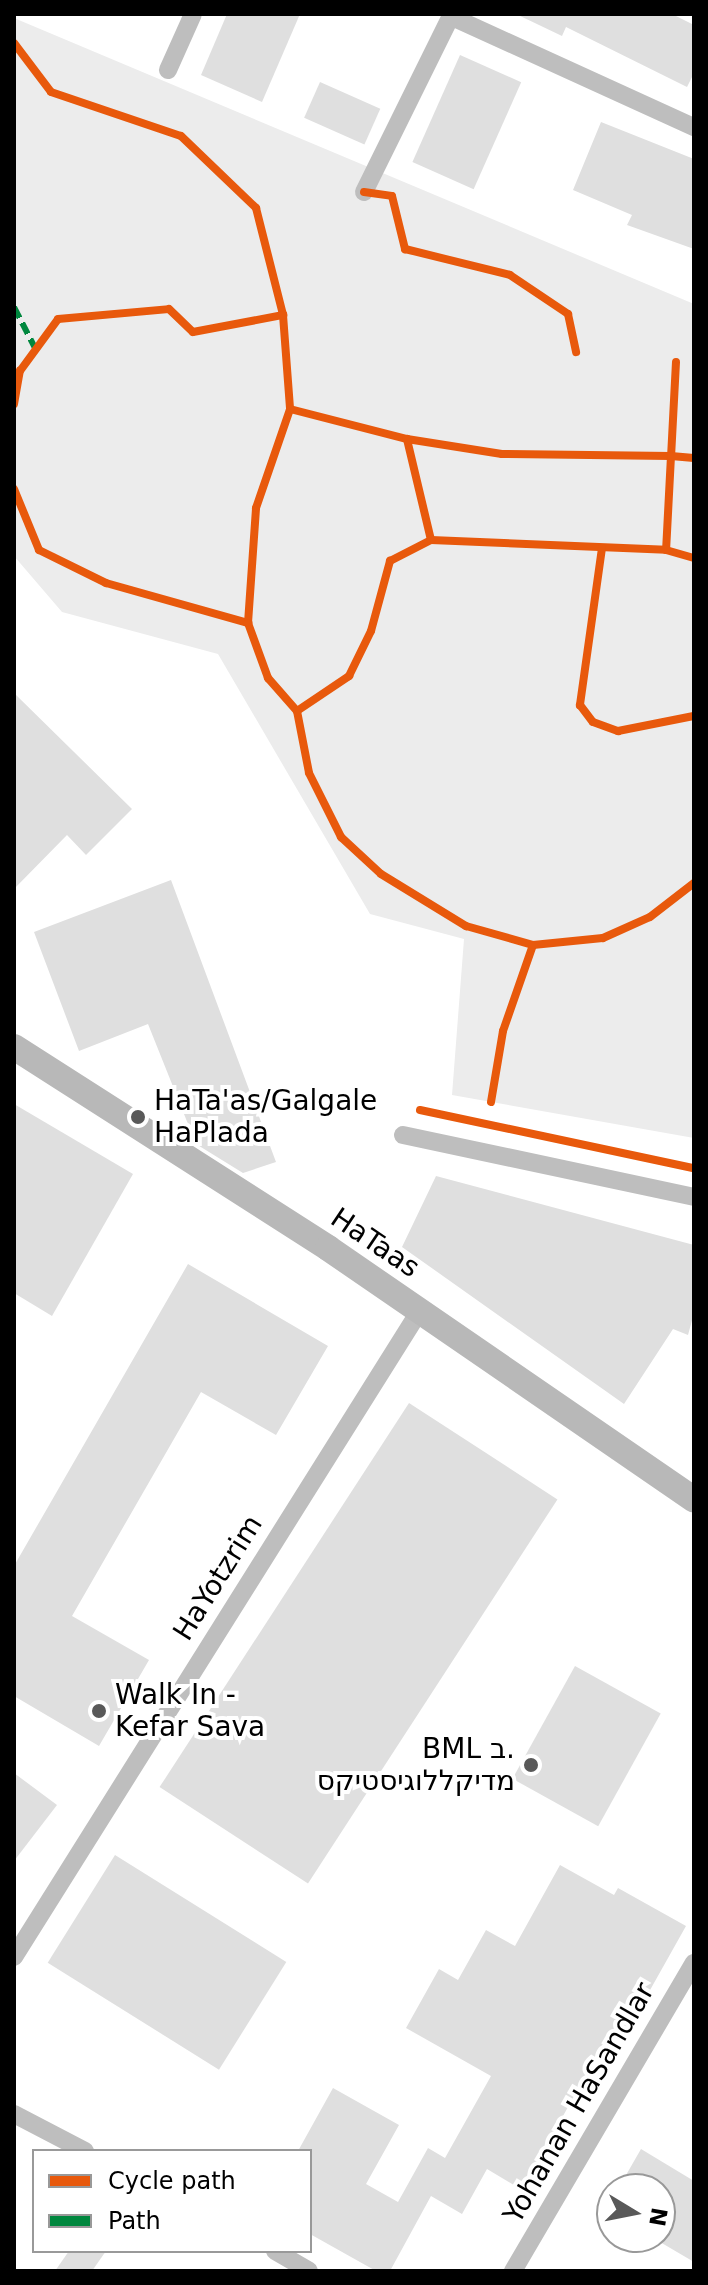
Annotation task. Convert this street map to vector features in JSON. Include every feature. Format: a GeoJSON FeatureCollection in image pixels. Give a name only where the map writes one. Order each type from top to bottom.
{"type":"FeatureCollection","features":[{"type":"Feature","properties":{"kind":"street"},"geometry":{"type":"LineString","coordinates":[[168,70],[193,14]]}},
{"type":"Feature","properties":{"kind":"street"},"geometry":{"type":"LineString","coordinates":[[364,192],[451,15],[694,127]]}},
{"type":"Feature","properties":{"kind":"street","name":"HaTaas"},"geometry":{"type":"LineString","coordinates":[[14,1047],[419,1312],[694,1500]]}},
{"type":"Feature","properties":{"kind":"street"},"geometry":{"type":"LineString","coordinates":[[403,1135],[694,1197]]}},
{"type":"Feature","properties":{"kind":"street","name":"HaYotzrim"},"geometry":{"type":"LineString","coordinates":[[14,1957],[419,1312]]}},
{"type":"Feature","properties":{"kind":"street","name":"Yohanan HaSandlar"},"geometry":{"type":"LineString","coordinates":[[513,2271],[694,1963]]}},
{"type":"Feature","properties":{"kind":"street"},"geometry":{"type":"LineString","coordinates":[[14,2114],[81,2149]]}},
{"type":"Feature","properties":{"kind":"street"},"geometry":{"type":"LineString","coordinates":[[278,2253],[309,2271]]}},
{"type":"Feature","properties":{"kind":"shaded area"},"geometry":{"type":"Polygon","coordinates":[[[14,18],[694,304],[694,1138],[452,1095],[464,939],[370,914],[218,654],[62,612],[14,556],[14,18]]]}},
{"type":"Feature","properties":{"kind":"building"},"geometry":{"type":"Polygon","coordinates":[[[227,14],[300,14],[262,102],[201,75],[227,14]]]}},
{"type":"Feature","properties":{"kind":"building"},"geometry":{"type":"Polygon","coordinates":[[[516,14],[672,14],[694,25],[694,73],[687,87],[566,27],[562,36],[516,14]]]}},
{"type":"Feature","properties":{"kind":"building"},"geometry":{"type":"Polygon","coordinates":[[[460,55],[521,82],[474,189],[412,162],[460,55]]]}},
{"type":"Feature","properties":{"kind":"building"},"geometry":{"type":"Polygon","coordinates":[[[320,82],[380,109],[364,144],[304,118],[320,82]]]}},
{"type":"Feature","properties":{"kind":"building"},"geometry":{"type":"Polygon","coordinates":[[[601,122],[694,159],[694,249],[627,225],[632,215],[573,190],[601,122]]]}},
{"type":"Feature","properties":{"kind":"building"},"geometry":{"type":"Polygon","coordinates":[[[14,693],[132,809],[86,855],[67,835],[14,889],[14,693]]]}},
{"type":"Feature","properties":{"kind":"building"},"geometry":{"type":"Polygon","coordinates":[[[171,880],[276,1162],[243,1173],[196,1144],[148,1024],[79,1051],[34,932],[171,880]]]}},
{"type":"Feature","properties":{"kind":"building"},"geometry":{"type":"Polygon","coordinates":[[[14,1104],[133,1174],[52,1316],[14,1293],[14,1104]]]}},
{"type":"Feature","properties":{"kind":"building"},"geometry":{"type":"Polygon","coordinates":[[[436,1176],[694,1245],[694,1313],[688,1335],[673,1329],[624,1404],[402,1247],[436,1176]]]}},
{"type":"Feature","properties":{"kind":"building"},"geometry":{"type":"Polygon","coordinates":[[[188,1264],[328,1346],[276,1435],[201,1392],[72,1616],[149,1660],[99,1746],[14,1696],[14,1566],[188,1264]]]}},
{"type":"Feature","properties":{"kind":"building"},"geometry":{"type":"Polygon","coordinates":[[[409,1403],[557,1499],[308,1884],[160,1787],[409,1403]]]}},
{"type":"Feature","properties":{"kind":"building"},"geometry":{"type":"Polygon","coordinates":[[[575,1666],[661,1714],[598,1826],[512,1779],[575,1666]]]}},
{"type":"Feature","properties":{"kind":"building"},"geometry":{"type":"Polygon","coordinates":[[[14,1773],[57,1805],[14,1861],[14,1773]]]}},
{"type":"Feature","properties":{"kind":"building"},"geometry":{"type":"Polygon","coordinates":[[[115,1855],[286,1962],[219,2070],[48,1963],[115,1855]]]}},
{"type":"Feature","properties":{"kind":"building"},"geometry":{"type":"Polygon","coordinates":[[[560,1865],[614,1895],[618,1888],[686,1926],[622,2040],[609,2033],[522,2190],[487,2169],[462,2214],[431,2196],[390,2271],[376,2271],[312,2235],[312,2149],[299,2149],[333,2088],[399,2125],[366,2184],[398,2202],[428,2148],[445,2158],[491,2076],[406,2028],[439,1969],[458,1980],[486,1930],[515,1946],[560,1865]]]}},
{"type":"Feature","properties":{"kind":"building"},"geometry":{"type":"Polygon","coordinates":[[[641,2149],[694,2181],[694,2262],[676,2251],[676,2173],[627,2173],[641,2149]]]}},
{"type":"Feature","properties":{"kind":"building"},"geometry":{"type":"Polygon","coordinates":[[[68,2253],[105,2253],[92,2271],[55,2271],[68,2253]]]}},
{"type":"Feature","properties":{"kind":"marked path"},"geometry":{"type":"LineString","coordinates":[[14,307],[36,350]]}},
{"type":"Feature","properties":{"kind":"cycle path"},"geometry":{"type":"LineString","coordinates":[[14,43],[51,92],[181,136],[256,208],[283,315],[290,409],[407,439],[502,454],[671,456],[666,550],[694,558]]}},
{"type":"Feature","properties":{"kind":"cycle path"},"geometry":{"type":"LineString","coordinates":[[364,192],[392,196],[405,249],[510,275],[568,314],[576,352]]}},
{"type":"Feature","properties":{"kind":"cycle path"},"geometry":{"type":"LineString","coordinates":[[14,404],[20,371],[58,319],[169,309],[193,332],[283,315]]}},
{"type":"Feature","properties":{"kind":"cycle path"},"geometry":{"type":"LineString","coordinates":[[676,362],[671,456],[694,458]]}},
{"type":"Feature","properties":{"kind":"cycle path"},"geometry":{"type":"LineString","coordinates":[[14,489],[39,550],[106,583],[248,623],[256,508],[290,409]]}},
{"type":"Feature","properties":{"kind":"cycle path"},"geometry":{"type":"LineString","coordinates":[[248,623],[268,678],[297,711],[349,676],[371,631],[390,561],[431,540],[407,439]]}},
{"type":"Feature","properties":{"kind":"cycle path"},"geometry":{"type":"LineString","coordinates":[[431,540],[666,550]]}},
{"type":"Feature","properties":{"kind":"cycle path"},"geometry":{"type":"LineString","coordinates":[[602,548],[580,705],[593,722],[618,731],[694,716]]}},
{"type":"Feature","properties":{"kind":"cycle path"},"geometry":{"type":"LineString","coordinates":[[297,711],[309,773],[341,837],[381,874],[466,926],[533,945]]}},
{"type":"Feature","properties":{"kind":"cycle path"},"geometry":{"type":"LineString","coordinates":[[491,1102],[503,1031],[533,945],[603,938],[650,917],[694,883]]}},
{"type":"Feature","properties":{"kind":"cycle path"},"geometry":{"type":"LineString","coordinates":[[420,1110],[694,1168]]}},
{"type":"Feature","properties":{"kind":"place","name":"HaTa'as/Galgale HaPlada"},"geometry":{"type":"Point","coordinates":[138,1117]}},
{"type":"Feature","properties":{"kind":"place","name":"Walk In - Kefar Sava"},"geometry":{"type":"Point","coordinates":[99,1711]}},
{"type":"Feature","properties":{"kind":"place","name":"BML ב. מדיקללוגיסטיקס"},"geometry":{"type":"Point","coordinates":[531,1765]}}]}
